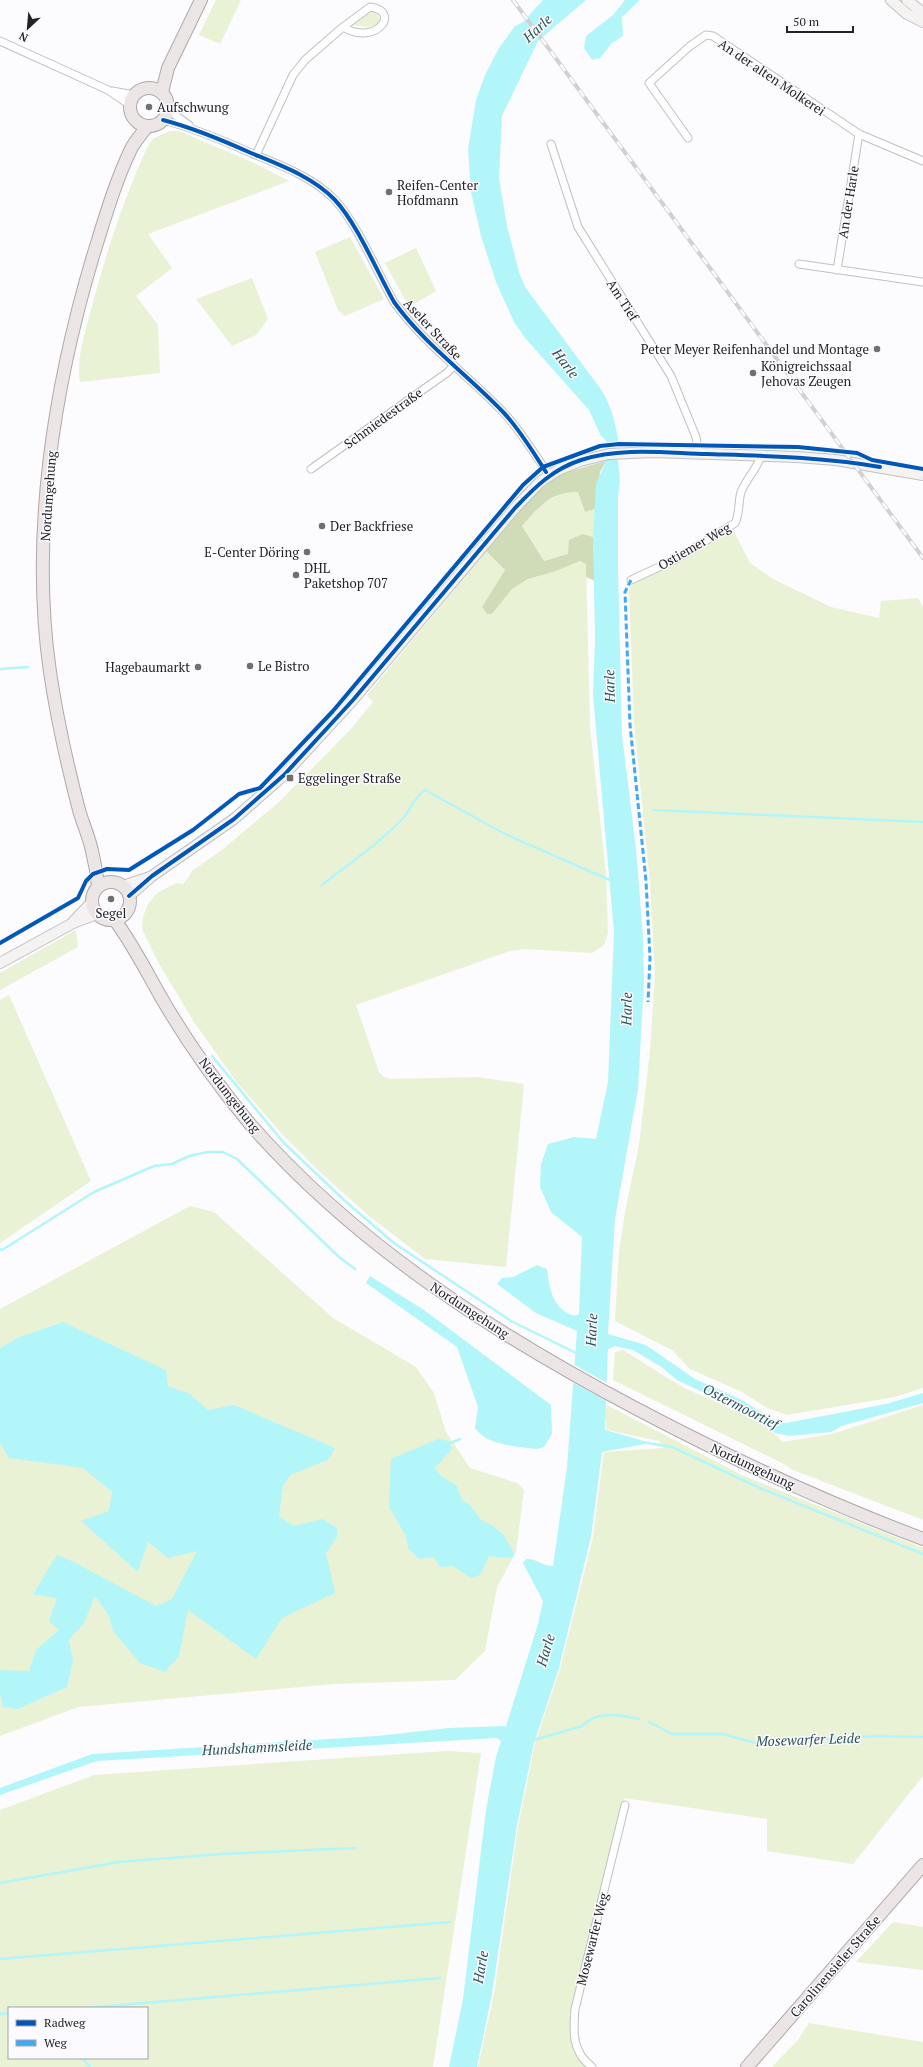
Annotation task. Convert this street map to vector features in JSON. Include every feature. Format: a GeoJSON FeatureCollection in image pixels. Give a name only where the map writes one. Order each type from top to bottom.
{"type":"FeatureCollection","features":[{"type":"Feature","properties":{"kind":"main road"},"geometry":{"type":"LineString","coordinates":[[162,92],[144,88],[132,100],[130,111],[141,123],[159,124],[166,115],[168,103],[162,92],[168,68],[200,0]]}},
{"type":"Feature","properties":{"kind":"main road"},"geometry":{"type":"LineString","coordinates":[[149,88],[168,68]]}},
{"type":"Feature","properties":{"kind":"main road","name":"Nordumgehung"},"geometry":{"type":"LineString","coordinates":[[103,884],[81,818],[61,737],[50,676],[46,638],[44,522],[53,440],[70,345],[84,288],[101,232],[141,123]]}},
{"type":"Feature","properties":{"kind":"main road"},"geometry":{"type":"LineString","coordinates":[[125,914],[114,920],[107,919],[97,914],[92,902],[94,891],[103,884],[114,882],[126,891]]}},
{"type":"Feature","properties":{"kind":"main road","name":"Nordumgehung"},"geometry":{"type":"LineString","coordinates":[[126,891],[128,908],[125,914],[130,940]]}},
{"type":"Feature","properties":{"kind":"main road","name":"Nordumgehung"},"geometry":{"type":"LineString","coordinates":[[114,920],[130,940],[150,979],[178,1027],[215,1080],[250,1124],[314,1191],[375,1244],[417,1275],[493,1326],[566,1370],[615,1397],[691,1437],[781,1480],[923,1539]]}},
{"type":"Feature","properties":{"kind":"main road","name":"Carolinensieler Straße"},"geometry":{"type":"LineString","coordinates":[[747,2067],[923,1865]]}},
{"type":"Feature","properties":{"kind":"street"},"geometry":{"type":"LineString","coordinates":[[891,0],[907,14],[923,22]]}},
{"type":"Feature","properties":{"kind":"street"},"geometry":{"type":"LineString","coordinates":[[907,0],[923,13]]}},
{"type":"Feature","properties":{"kind":"street"},"geometry":{"type":"LineString","coordinates":[[256,155],[293,75],[305,60],[343,27],[370,7],[376,8],[384,16],[384,22],[381,29],[375,32],[367,33],[348,30],[343,27]]}},
{"type":"Feature","properties":{"kind":"street","name":"An der alten Molkerei"},"geometry":{"type":"LineString","coordinates":[[688,138],[649,83],[690,46],[706,35],[713,36],[858,134],[923,161]]}},
{"type":"Feature","properties":{"kind":"street"},"geometry":{"type":"LineString","coordinates":[[0,41],[132,100]]}},
{"type":"Feature","properties":{"kind":"street"},"geometry":{"type":"LineString","coordinates":[[108,90],[132,100]]}},
{"type":"Feature","properties":{"kind":"street","name":"Aseler Straße"},"geometry":{"type":"LineString","coordinates":[[166,115],[192,127]]}},
{"type":"Feature","properties":{"kind":"street","name":"Aseler Straße"},"geometry":{"type":"LineString","coordinates":[[166,115],[307,179],[325,190],[343,210],[399,309],[414,328],[505,414],[549,475]]}},
{"type":"Feature","properties":{"kind":"street","name":"An der Harle"},"geometry":{"type":"LineString","coordinates":[[837,270],[858,134]]}},
{"type":"Feature","properties":{"kind":"street","name":"Am Tief"},"geometry":{"type":"LineString","coordinates":[[551,144],[578,227],[671,376],[696,437],[698,454]]}},
{"type":"Feature","properties":{"kind":"street"},"geometry":{"type":"LineString","coordinates":[[799,264],[923,282]]}},
{"type":"Feature","properties":{"kind":"street","name":"Schmiedestraße"},"geometry":{"type":"LineString","coordinates":[[311,469],[442,376],[453,366]]}},
{"type":"Feature","properties":{"kind":"street"},"geometry":{"type":"LineString","coordinates":[[126,891],[152,876],[234,819],[284,775],[353,700],[479,549],[532,489],[549,475],[574,463],[601,455],[628,453],[817,458],[923,475]]}},
{"type":"Feature","properties":{"kind":"street","name":"Ostiemer Weg"},"geometry":{"type":"LineString","coordinates":[[631,580],[676,559],[735,523],[741,493],[757,467],[761,456]]}},
{"type":"Feature","properties":{"kind":"street"},"geometry":{"type":"LineString","coordinates":[[73,923],[92,902]]}},
{"type":"Feature","properties":{"kind":"street"},"geometry":{"type":"LineString","coordinates":[[0,963],[73,923],[97,914]]}},
{"type":"Feature","properties":{"kind":"street","name":"Mosewarfer Weg"},"geometry":{"type":"LineString","coordinates":[[592,2067],[576,2050],[573,2038],[575,2009],[625,1806]]}},
{"type":"Feature","properties":{"kind":"green space"},"geometry":{"type":"Polygon","coordinates":[[[216,0],[241,0],[220,44],[199,35],[216,0]]]}},
{"type":"Feature","properties":{"kind":"green space"},"geometry":{"type":"Polygon","coordinates":[[[370,11],[375,12],[380,18],[377,25],[370,27],[352,25],[370,11]]]}},
{"type":"Feature","properties":{"kind":"green space"},"geometry":{"type":"Polygon","coordinates":[[[170,131],[179,131],[254,163],[289,181],[148,234],[172,268],[136,296],[158,325],[160,373],[80,382],[79,364],[84,337],[116,226],[149,144],[154,138],[170,131]]]}},
{"type":"Feature","properties":{"kind":"green space"},"geometry":{"type":"Polygon","coordinates":[[[350,237],[384,299],[345,316],[338,310],[315,252],[350,237]]]}},
{"type":"Feature","properties":{"kind":"green space"},"geometry":{"type":"Polygon","coordinates":[[[416,248],[436,291],[409,307],[385,263],[416,248]]]}},
{"type":"Feature","properties":{"kind":"green space"},"geometry":{"type":"Polygon","coordinates":[[[252,278],[268,319],[256,335],[232,346],[196,299],[252,278]]]}},
{"type":"Feature","properties":{"kind":"green space"},"geometry":{"type":"Polygon","coordinates":[[[606,461],[600,472],[595,509],[585,512],[578,492],[560,494],[553,497],[540,507],[522,526],[544,561],[568,554],[569,540],[583,534],[593,537],[595,581],[586,577],[586,564],[580,561],[556,571],[528,579],[512,589],[492,614],[487,614],[482,607],[505,570],[486,551],[531,498],[559,474],[606,461]]]}},
{"type":"Feature","properties":{"kind":"green space"},"geometry":{"type":"Polygon","coordinates":[[[563,492],[578,492],[585,512],[595,509],[593,537],[583,534],[568,554],[544,561],[522,526],[541,505],[563,492]]]}},
{"type":"Feature","properties":{"kind":"green space"},"geometry":{"type":"Polygon","coordinates":[[[733,530],[750,563],[773,579],[831,607],[879,618],[881,601],[918,598],[923,607],[923,1388],[895,1397],[787,1415],[767,1408],[742,1392],[690,1369],[672,1350],[615,1321],[619,1251],[625,1212],[639,1145],[650,1051],[655,975],[650,883],[634,722],[629,591],[632,583],[684,559],[733,530]]]}},
{"type":"Feature","properties":{"kind":"green space"},"geometry":{"type":"Polygon","coordinates":[[[486,551],[505,570],[482,607],[487,614],[492,614],[512,589],[528,579],[556,571],[580,561],[586,563],[590,727],[606,874],[608,933],[604,945],[592,953],[524,949],[510,951],[356,1005],[379,1072],[384,1077],[391,1079],[477,1077],[524,1084],[506,1267],[425,1259],[369,1216],[320,1172],[283,1135],[235,1080],[194,1022],[158,962],[142,929],[143,917],[148,904],[157,893],[176,883],[183,884],[192,871],[223,849],[280,801],[351,729],[373,702],[367,695],[486,551]]]}},
{"type":"Feature","properties":{"kind":"green space"},"geometry":{"type":"Polygon","coordinates":[[[76,930],[78,947],[0,990],[0,973],[76,930]]]}},
{"type":"Feature","properties":{"kind":"green space"},"geometry":{"type":"Polygon","coordinates":[[[9,995],[91,1181],[0,1243],[0,1000],[9,995]]]}},
{"type":"Feature","properties":{"kind":"green space"},"geometry":{"type":"Polygon","coordinates":[[[190,1206],[214,1212],[333,1318],[416,1367],[434,1393],[446,1432],[470,1468],[517,1483],[524,1490],[516,1552],[497,1587],[485,1651],[455,1680],[334,1684],[78,1707],[0,1736],[0,1309],[190,1206]]]}},
{"type":"Feature","properties":{"kind":"green space"},"geometry":{"type":"Polygon","coordinates":[[[623,1350],[683,1387],[750,1418],[773,1433],[782,1442],[832,1434],[923,1405],[923,1520],[793,1470],[780,1462],[613,1380],[615,1352],[623,1350]]]}},
{"type":"Feature","properties":{"kind":"green space"},"geometry":{"type":"Polygon","coordinates":[[[607,1405],[744,1476],[923,1548],[923,1776],[853,1864],[767,1851],[767,1819],[624,1798],[573,2006],[571,2023],[573,2051],[589,2067],[478,2067],[494,1994],[518,1827],[535,1743],[560,1669],[593,1537],[604,1452],[664,1448],[659,1441],[607,1430],[605,1416],[607,1405]]]}},
{"type":"Feature","properties":{"kind":"green space"},"geometry":{"type":"Polygon","coordinates":[[[447,1751],[481,1753],[433,2067],[0,2067],[0,1810],[94,1775],[447,1751]]]}},
{"type":"Feature","properties":{"kind":"green space"},"geometry":{"type":"Polygon","coordinates":[[[893,1922],[923,1927],[923,1970],[856,1962],[893,1922]]]}},
{"type":"Feature","properties":{"kind":"green space"},"geometry":{"type":"Polygon","coordinates":[[[809,2023],[923,2042],[923,2067],[772,2067],[798,2040],[809,2023]]]}},
{"type":"Feature","properties":{"kind":"water"},"geometry":{"type":"Polygon","coordinates":[[[543,0],[586,0],[538,41],[502,116],[499,178],[507,226],[519,272],[525,287],[604,394],[614,419],[617,433],[618,440],[616,442],[620,480],[618,498],[618,569],[622,735],[636,849],[643,937],[644,980],[638,1089],[615,1219],[608,1334],[646,1345],[695,1379],[740,1399],[774,1420],[786,1423],[886,1404],[923,1393],[923,1403],[842,1426],[831,1432],[789,1436],[775,1433],[747,1413],[677,1380],[660,1366],[633,1350],[615,1346],[608,1349],[605,1430],[641,1440],[645,1444],[602,1452],[591,1537],[559,1668],[534,1743],[517,1826],[492,1994],[477,2067],[449,2067],[463,1999],[486,1810],[496,1757],[501,1741],[497,1738],[97,1761],[0,1795],[0,1788],[92,1754],[377,1736],[449,1728],[506,1726],[538,1624],[543,1601],[523,1563],[526,1559],[530,1559],[553,1566],[567,1467],[577,1331],[536,1313],[497,1284],[502,1278],[513,1277],[537,1265],[547,1269],[551,1291],[561,1309],[575,1316],[579,1314],[582,1237],[551,1212],[540,1187],[541,1164],[548,1144],[574,1137],[596,1139],[608,1082],[614,932],[593,695],[595,639],[593,537],[596,484],[606,461],[606,440],[601,436],[589,410],[526,339],[514,322],[496,282],[481,236],[471,192],[468,149],[476,100],[485,75],[499,48],[515,26],[523,22],[543,0]]]}},
{"type":"Feature","properties":{"kind":"water"},"geometry":{"type":"Polygon","coordinates":[[[625,0],[640,0],[622,17],[623,36],[612,43],[600,58],[592,60],[584,48],[586,36],[613,15],[625,0]]]}},
{"type":"Feature","properties":{"kind":"water"},"geometry":{"type":"Polygon","coordinates":[[[370,1276],[424,1310],[551,1405],[552,1434],[544,1447],[537,1449],[512,1446],[495,1442],[480,1434],[475,1428],[478,1407],[457,1347],[366,1283],[370,1276]]]}},
{"type":"Feature","properties":{"kind":"water"},"geometry":{"type":"Polygon","coordinates":[[[63,1322],[166,1370],[168,1386],[190,1394],[208,1410],[234,1405],[335,1448],[328,1460],[290,1475],[283,1486],[279,1516],[294,1526],[323,1519],[337,1528],[337,1537],[326,1553],[335,1593],[282,1618],[256,1659],[188,1610],[179,1656],[165,1672],[140,1663],[113,1631],[109,1616],[95,1596],[84,1623],[69,1640],[73,1661],[67,1687],[18,1709],[3,1707],[0,1693],[0,1670],[29,1671],[36,1650],[59,1630],[49,1621],[57,1598],[33,1594],[57,1555],[72,1561],[156,1606],[172,1599],[197,1551],[168,1558],[148,1542],[138,1572],[81,1521],[109,1511],[112,1492],[83,1468],[9,1458],[0,1443],[0,1348],[20,1337],[63,1322]]]}},
{"type":"Feature","properties":{"kind":"water"},"geometry":{"type":"Polygon","coordinates":[[[438,1439],[449,1441],[452,1449],[435,1468],[441,1476],[457,1486],[462,1500],[470,1505],[481,1520],[493,1526],[503,1534],[514,1553],[513,1557],[504,1558],[489,1556],[480,1575],[471,1578],[453,1566],[440,1567],[434,1557],[419,1559],[408,1548],[406,1536],[389,1507],[391,1459],[438,1439]]]}},
{"type":"Feature","properties":{"kind":"pier"},"geometry":{"type":"Polygon","coordinates":[[[573,1364],[607,1383],[607,1401],[572,1382],[573,1364]]]}},
{"type":"Feature","properties":{"kind":"waterway"},"geometry":{"type":"LineString","coordinates":[[0,669],[28,667]]}},
{"type":"Feature","properties":{"kind":"waterway"},"geometry":{"type":"LineString","coordinates":[[322,885],[387,834],[405,816],[416,799],[425,790],[505,834],[612,881]]}},
{"type":"Feature","properties":{"kind":"waterway"},"geometry":{"type":"LineString","coordinates":[[653,810],[923,822]]}},
{"type":"Feature","properties":{"kind":"waterway"},"geometry":{"type":"LineString","coordinates":[[212,1056],[284,1143],[345,1201],[394,1243],[511,1321],[578,1354]]}},
{"type":"Feature","properties":{"kind":"waterway"},"geometry":{"type":"LineString","coordinates":[[0,1249],[2,1250],[94,1192],[154,1166],[172,1164],[189,1156],[208,1152],[223,1152],[237,1159],[338,1256],[355,1269]]}},
{"type":"Feature","properties":{"kind":"waterway"},"geometry":{"type":"LineString","coordinates":[[448,1444],[460,1439]]}},
{"type":"Feature","properties":{"kind":"waterway"},"geometry":{"type":"LineString","coordinates":[[642,1442],[672,1447],[762,1489],[923,1554]]}},
{"type":"Feature","properties":{"kind":"waterway","name":"Mosewarfer Leide"},"geometry":{"type":"LineString","coordinates":[[531,1741],[582,1726],[588,1721],[602,1716],[617,1715],[639,1719]]}},
{"type":"Feature","properties":{"kind":"waterway","name":"Mosewarfer Leide"},"geometry":{"type":"LineString","coordinates":[[649,1722],[672,1734],[722,1734],[756,1743],[806,1737],[826,1739],[878,1736],[923,1737]]}},
{"type":"Feature","properties":{"kind":"waterway"},"geometry":{"type":"LineString","coordinates":[[0,1883],[119,1862],[222,1854],[356,1848]]}},
{"type":"Feature","properties":{"kind":"waterway"},"geometry":{"type":"LineString","coordinates":[[0,1959],[451,1922]]}},
{"type":"Feature","properties":{"kind":"waterway"},"geometry":{"type":"LineString","coordinates":[[98,2007],[440,1978]]}},
{"type":"Feature","properties":{"kind":"waterway"},"geometry":{"type":"LineString","coordinates":[[0,2014],[8,2013]]}},
{"type":"Feature","properties":{"kind":"waterway"},"geometry":{"type":"LineString","coordinates":[[83,2059],[90,2067]]}},
{"type":"Feature","properties":{"kind":"railway"},"geometry":{"type":"LineString","coordinates":[[513,0],[923,558]]}},
{"type":"Feature","properties":{"kind":"marked path"},"geometry":{"type":"LineString","coordinates":[[631,580],[625,592],[630,725],[646,881],[650,958],[648,1002]]}},
{"type":"Feature","properties":{"kind":"cycle path"},"geometry":{"type":"LineString","coordinates":[[163,120],[208,135],[296,172],[317,185],[335,200],[352,222],[394,302],[406,318],[433,346],[504,413],[521,434],[546,472]]}},
{"type":"Feature","properties":{"kind":"cycle path"},"geometry":{"type":"LineString","coordinates":[[0,943],[78,898],[86,881],[93,874],[107,869],[129,870],[193,830],[239,794],[260,788],[333,711],[523,485],[543,467],[600,446],[619,444],[798,447],[857,453],[872,460],[923,469]]}},
{"type":"Feature","properties":{"kind":"cycle path"},"geometry":{"type":"LineString","coordinates":[[129,896],[152,876],[234,819],[284,775],[353,700],[515,508],[537,486],[562,468],[581,460],[596,456],[628,452],[750,455],[837,461],[880,467]]}},
{"type":"Feature","properties":{"kind":"place","name":"Aufschwung"},"geometry":{"type":"Point","coordinates":[149,107]}},
{"type":"Feature","properties":{"kind":"place","name":"Reifen-Center Hofdmann"},"geometry":{"type":"Point","coordinates":[389,192]}},
{"type":"Feature","properties":{"kind":"place","name":"Peter Meyer Reifenhandel und Montage"},"geometry":{"type":"Point","coordinates":[877,349]}},
{"type":"Feature","properties":{"kind":"place","name":"Königreichssaal Jehovas Zeugen"},"geometry":{"type":"Point","coordinates":[753,373]}},
{"type":"Feature","properties":{"kind":"place","name":"Der Backfriese"},"geometry":{"type":"Point","coordinates":[322,526]}},
{"type":"Feature","properties":{"kind":"place","name":"E-Center Döring"},"geometry":{"type":"Point","coordinates":[307,552]}},
{"type":"Feature","properties":{"kind":"place","name":"DHL Paketshop 707"},"geometry":{"type":"Point","coordinates":[296,575]}},
{"type":"Feature","properties":{"kind":"place","name":"Le Bistro"},"geometry":{"type":"Point","coordinates":[250,666]}},
{"type":"Feature","properties":{"kind":"place","name":"Hagebaumarkt"},"geometry":{"type":"Point","coordinates":[198,667]}},
{"type":"Feature","properties":{"kind":"place","name":"Eggelinger Straße"},"geometry":{"type":"Point","coordinates":[290,778]}},
{"type":"Feature","properties":{"kind":"place","name":"Segel"},"geometry":{"type":"Point","coordinates":[111,899]}},
{"type":"Feature","properties":{"kind":"water label","name":"Harle"},"geometry":{"type":"Point","coordinates":[537,28]}},
{"type":"Feature","properties":{"kind":"water label","name":"Harle"},"geometry":{"type":"Point","coordinates":[566,363]}},
{"type":"Feature","properties":{"kind":"water label","name":"Harle"},"geometry":{"type":"Point","coordinates":[609,686]}},
{"type":"Feature","properties":{"kind":"water label","name":"Harle"},"geometry":{"type":"Point","coordinates":[626,1009]}},
{"type":"Feature","properties":{"kind":"water label","name":"Harle"},"geometry":{"type":"Point","coordinates":[591,1330]}},
{"type":"Feature","properties":{"kind":"water label","name":"Ostermoortief"},"geometry":{"type":"Point","coordinates":[741,1406]}},
{"type":"Feature","properties":{"kind":"water label","name":"Harle"},"geometry":{"type":"Point","coordinates":[545,1650]}},
{"type":"Feature","properties":{"kind":"water label","name":"Hundshammsleide"},"geometry":{"type":"Point","coordinates":[257,1747]}},
{"type":"Feature","properties":{"kind":"water label","name":"Harle"},"geometry":{"type":"Point","coordinates":[480,1967]}}]}
